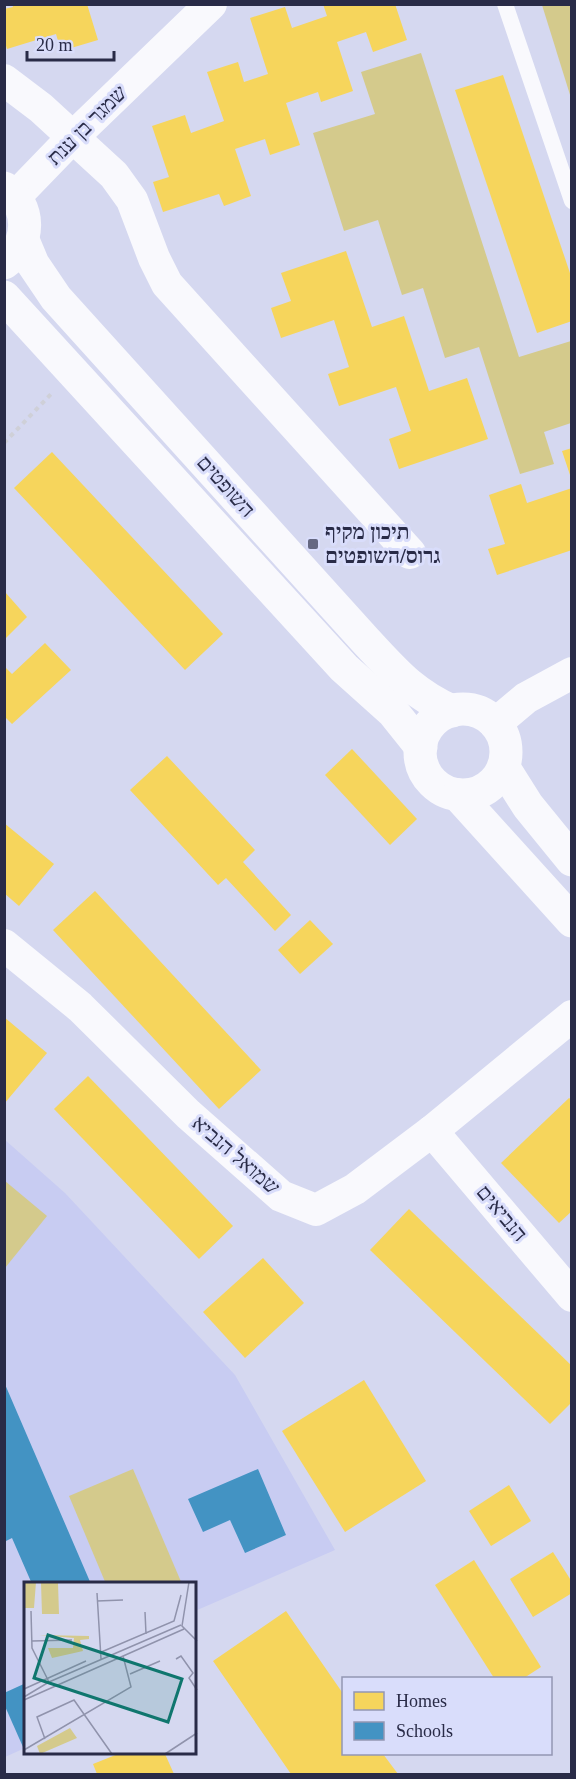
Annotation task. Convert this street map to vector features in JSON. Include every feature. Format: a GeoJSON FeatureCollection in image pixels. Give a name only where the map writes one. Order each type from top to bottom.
{"type":"FeatureCollection","features":[{"type":"Feature","properties":{"kind":"street","name":"שמגר בן ענת"},"geometry":{"type":"LineString","coordinates":[[10,192],[73,137],[211,4]]}},
{"type":"Feature","properties":{"kind":"street"},"geometry":{"type":"LineString","coordinates":[[4,80],[41,108],[114,175],[132,200],[166,284],[410,553]]}},
{"type":"Feature","properties":{"kind":"street"},"geometry":{"type":"LineString","coordinates":[[10,192],[23,210],[25,225],[14,251]]}},
{"type":"Feature","properties":{"kind":"street","name":"השופטים"},"geometry":{"type":"LineString","coordinates":[[14,251],[33,264],[56,298],[358,633],[405,682],[429,700],[452,711]]}},
{"type":"Feature","properties":{"kind":"street","name":"השופטים"},"geometry":{"type":"LineString","coordinates":[[4,297],[344,668],[393,712],[421,747]]}},
{"type":"Feature","properties":{"kind":"street"},"geometry":{"type":"LineString","coordinates":[[495,724],[526,698],[568,680]]}},
{"type":"Feature","properties":{"kind":"street"},"geometry":{"type":"LineString","coordinates":[[463,709],[475,711],[486,716],[495,724],[505,745],[506,756],[504,768],[490,786],[481,792],[458,795],[447,792],[430,779],[424,770],[421,747],[427,728],[442,715],[463,709]]}},
{"type":"Feature","properties":{"kind":"street"},"geometry":{"type":"LineString","coordinates":[[504,768],[528,806],[572,860]]}},
{"type":"Feature","properties":{"kind":"street"},"geometry":{"type":"LineString","coordinates":[[458,795],[572,921]]}},
{"type":"Feature","properties":{"kind":"street","name":"שמואל הנביא"},"geometry":{"type":"LineString","coordinates":[[4,945],[80,1007],[188,1114],[281,1196],[316,1210],[355,1189],[432,1131],[572,1016]]}},
{"type":"Feature","properties":{"kind":"street","name":"הנביאים"},"geometry":{"type":"LineString","coordinates":[[432,1131],[572,1296]]}},
{"type":"Feature","properties":{"kind":"lane"},"geometry":{"type":"LineString","coordinates":[[505,4],[572,201]]}},
{"type":"Feature","properties":{"kind":"path"},"geometry":{"type":"LineString","coordinates":[[4,443],[71,372]]}},
{"type":"Feature","properties":{"kind":"shaded area"},"geometry":{"type":"Polygon","coordinates":[[[542,5],[571,5],[571,98],[542,5]]]}},
{"type":"Feature","properties":{"kind":"shaded area"},"geometry":{"type":"Polygon","coordinates":[[[421,53],[519,357],[571,341],[571,423],[544,432],[554,464],[520,474],[479,347],[445,358],[423,288],[402,295],[378,220],[344,231],[313,133],[375,114],[361,72],[421,53]]]}},
{"type":"Feature","properties":{"kind":"shaded area"},"geometry":{"type":"Polygon","coordinates":[[[4,1139],[65,1193],[235,1375],[335,1550],[196,1611],[196,1582],[24,1582],[24,1748],[5,1757],[4,1139]]]}},
{"type":"Feature","properties":{"kind":"shaded area"},"geometry":{"type":"Polygon","coordinates":[[[5,1181],[47,1216],[5,1268],[5,1181]]]}},
{"type":"Feature","properties":{"kind":"shaded area"},"geometry":{"type":"Polygon","coordinates":[[[133,1469],[181,1582],[105,1582],[69,1496],[133,1469]]]}},
{"type":"Feature","properties":{"kind":"building: Homes"},"geometry":{"type":"Polygon","coordinates":[[[12,4],[87,4],[98,40],[61,51],[56,34],[7,49],[4,39],[4,9],[13,7],[12,4]]]}},
{"type":"Feature","properties":{"kind":"building: Homes"},"geometry":{"type":"Polygon","coordinates":[[[323,4],[395,4],[407,40],[373,52],[366,32],[337,42],[353,91],[321,102],[318,92],[286,103],[300,145],[270,155],[265,139],[235,149],[251,196],[224,206],[219,194],[163,212],[153,182],[169,177],[152,126],[185,115],[191,133],[224,121],[207,72],[238,62],[244,82],[268,74],[250,18],[285,7],[292,28],[327,16],[323,4]]]}},
{"type":"Feature","properties":{"kind":"building: Homes"},"geometry":{"type":"Polygon","coordinates":[[[503,75],[572,279],[572,321],[537,333],[455,90],[503,75]]]}},
{"type":"Feature","properties":{"kind":"building: Homes"},"geometry":{"type":"Polygon","coordinates":[[[346,251],[372,327],[404,316],[429,391],[467,378],[488,439],[399,469],[389,439],[411,431],[396,387],[339,406],[328,374],[349,367],[334,320],[281,338],[271,308],[291,301],[281,273],[346,251]]]}},
{"type":"Feature","properties":{"kind":"building: Homes"},"geometry":{"type":"Polygon","coordinates":[[[572,448],[572,478],[571,478],[562,451],[572,448]]]}},
{"type":"Feature","properties":{"kind":"building: Homes"},"geometry":{"type":"Polygon","coordinates":[[[52,452],[223,634],[185,670],[14,488],[52,452]]]}},
{"type":"Feature","properties":{"kind":"building: Homes"},"geometry":{"type":"Polygon","coordinates":[[[521,484],[527,503],[572,488],[572,550],[497,575],[488,549],[505,544],[489,495],[521,484]]]}},
{"type":"Feature","properties":{"kind":"building: Homes"},"geometry":{"type":"Polygon","coordinates":[[[5,592],[27,617],[5,639],[5,592]]]}},
{"type":"Feature","properties":{"kind":"building: Homes"},"geometry":{"type":"Polygon","coordinates":[[[45,643],[71,670],[12,724],[4,716],[4,666],[12,674],[45,643]]]}},
{"type":"Feature","properties":{"kind":"building: Homes"},"geometry":{"type":"Polygon","coordinates":[[[352,749],[417,819],[390,845],[325,775],[352,749]]]}},
{"type":"Feature","properties":{"kind":"building: Homes"},"geometry":{"type":"Polygon","coordinates":[[[167,756],[255,850],[243,862],[291,915],[275,931],[226,878],[218,885],[130,790],[167,756]]]}},
{"type":"Feature","properties":{"kind":"building: Homes"},"geometry":{"type":"Polygon","coordinates":[[[4,823],[54,864],[19,906],[4,893],[4,823]]]}},
{"type":"Feature","properties":{"kind":"building: Homes"},"geometry":{"type":"Polygon","coordinates":[[[95,891],[261,1070],[219,1109],[53,930],[95,891]]]}},
{"type":"Feature","properties":{"kind":"building: Homes"},"geometry":{"type":"Polygon","coordinates":[[[310,920],[333,944],[300,974],[278,950],[310,920]]]}},
{"type":"Feature","properties":{"kind":"building: Homes"},"geometry":{"type":"Polygon","coordinates":[[[4,1017],[47,1053],[4,1104],[4,1017]]]}},
{"type":"Feature","properties":{"kind":"building: Homes"},"geometry":{"type":"Polygon","coordinates":[[[88,1076],[233,1226],[199,1259],[54,1109],[88,1076]]]}},
{"type":"Feature","properties":{"kind":"building: Homes"},"geometry":{"type":"Polygon","coordinates":[[[569,1098],[572,1100],[572,1211],[559,1223],[501,1163],[569,1098]]]}},
{"type":"Feature","properties":{"kind":"building: Homes"},"geometry":{"type":"Polygon","coordinates":[[[409,1209],[572,1366],[572,1402],[550,1424],[370,1250],[409,1209]]]}},
{"type":"Feature","properties":{"kind":"building: Homes"},"geometry":{"type":"Polygon","coordinates":[[[263,1258],[304,1303],[245,1358],[203,1312],[263,1258]]]}},
{"type":"Feature","properties":{"kind":"building: Homes"},"geometry":{"type":"Polygon","coordinates":[[[364,1380],[426,1481],[345,1532],[282,1431],[364,1380]]]}},
{"type":"Feature","properties":{"kind":"building: Homes"},"geometry":{"type":"Polygon","coordinates":[[[509,1485],[531,1521],[491,1546],[469,1511],[509,1485]]]}},
{"type":"Feature","properties":{"kind":"building: Homes"},"geometry":{"type":"Polygon","coordinates":[[[553,1552],[572,1582],[572,1593],[533,1617],[510,1579],[553,1552]]]}},
{"type":"Feature","properties":{"kind":"building: Homes"},"geometry":{"type":"Polygon","coordinates":[[[474,1560],[541,1667],[526,1677],[493,1677],[435,1585],[474,1560]]]}},
{"type":"Feature","properties":{"kind":"building: Homes"},"geometry":{"type":"Polygon","coordinates":[[[286,1611],[342,1692],[342,1755],[384,1755],[398,1774],[291,1774],[213,1661],[286,1611]]]}},
{"type":"Feature","properties":{"kind":"building: Homes"},"geometry":{"type":"Polygon","coordinates":[[[116,1755],[165,1755],[174,1774],[97,1774],[93,1764],[116,1755]]]}},
{"type":"Feature","properties":{"kind":"building: Schools"},"geometry":{"type":"Polygon","coordinates":[[[4,1382],[90,1582],[31,1582],[12,1538],[4,1542],[4,1382]]]}},
{"type":"Feature","properties":{"kind":"building: Schools"},"geometry":{"type":"Polygon","coordinates":[[[258,1469],[286,1535],[245,1553],[230,1520],[203,1532],[188,1499],[258,1469]]]}},
{"type":"Feature","properties":{"kind":"building: Schools"},"geometry":{"type":"Polygon","coordinates":[[[24,1684],[23,1747],[4,1704],[4,1693],[24,1684]]]}},
{"type":"Feature","properties":{"kind":"place","name":"תיכון מקיף גרוס/השופטים"},"geometry":{"type":"Point","coordinates":[313,544]}}]}
